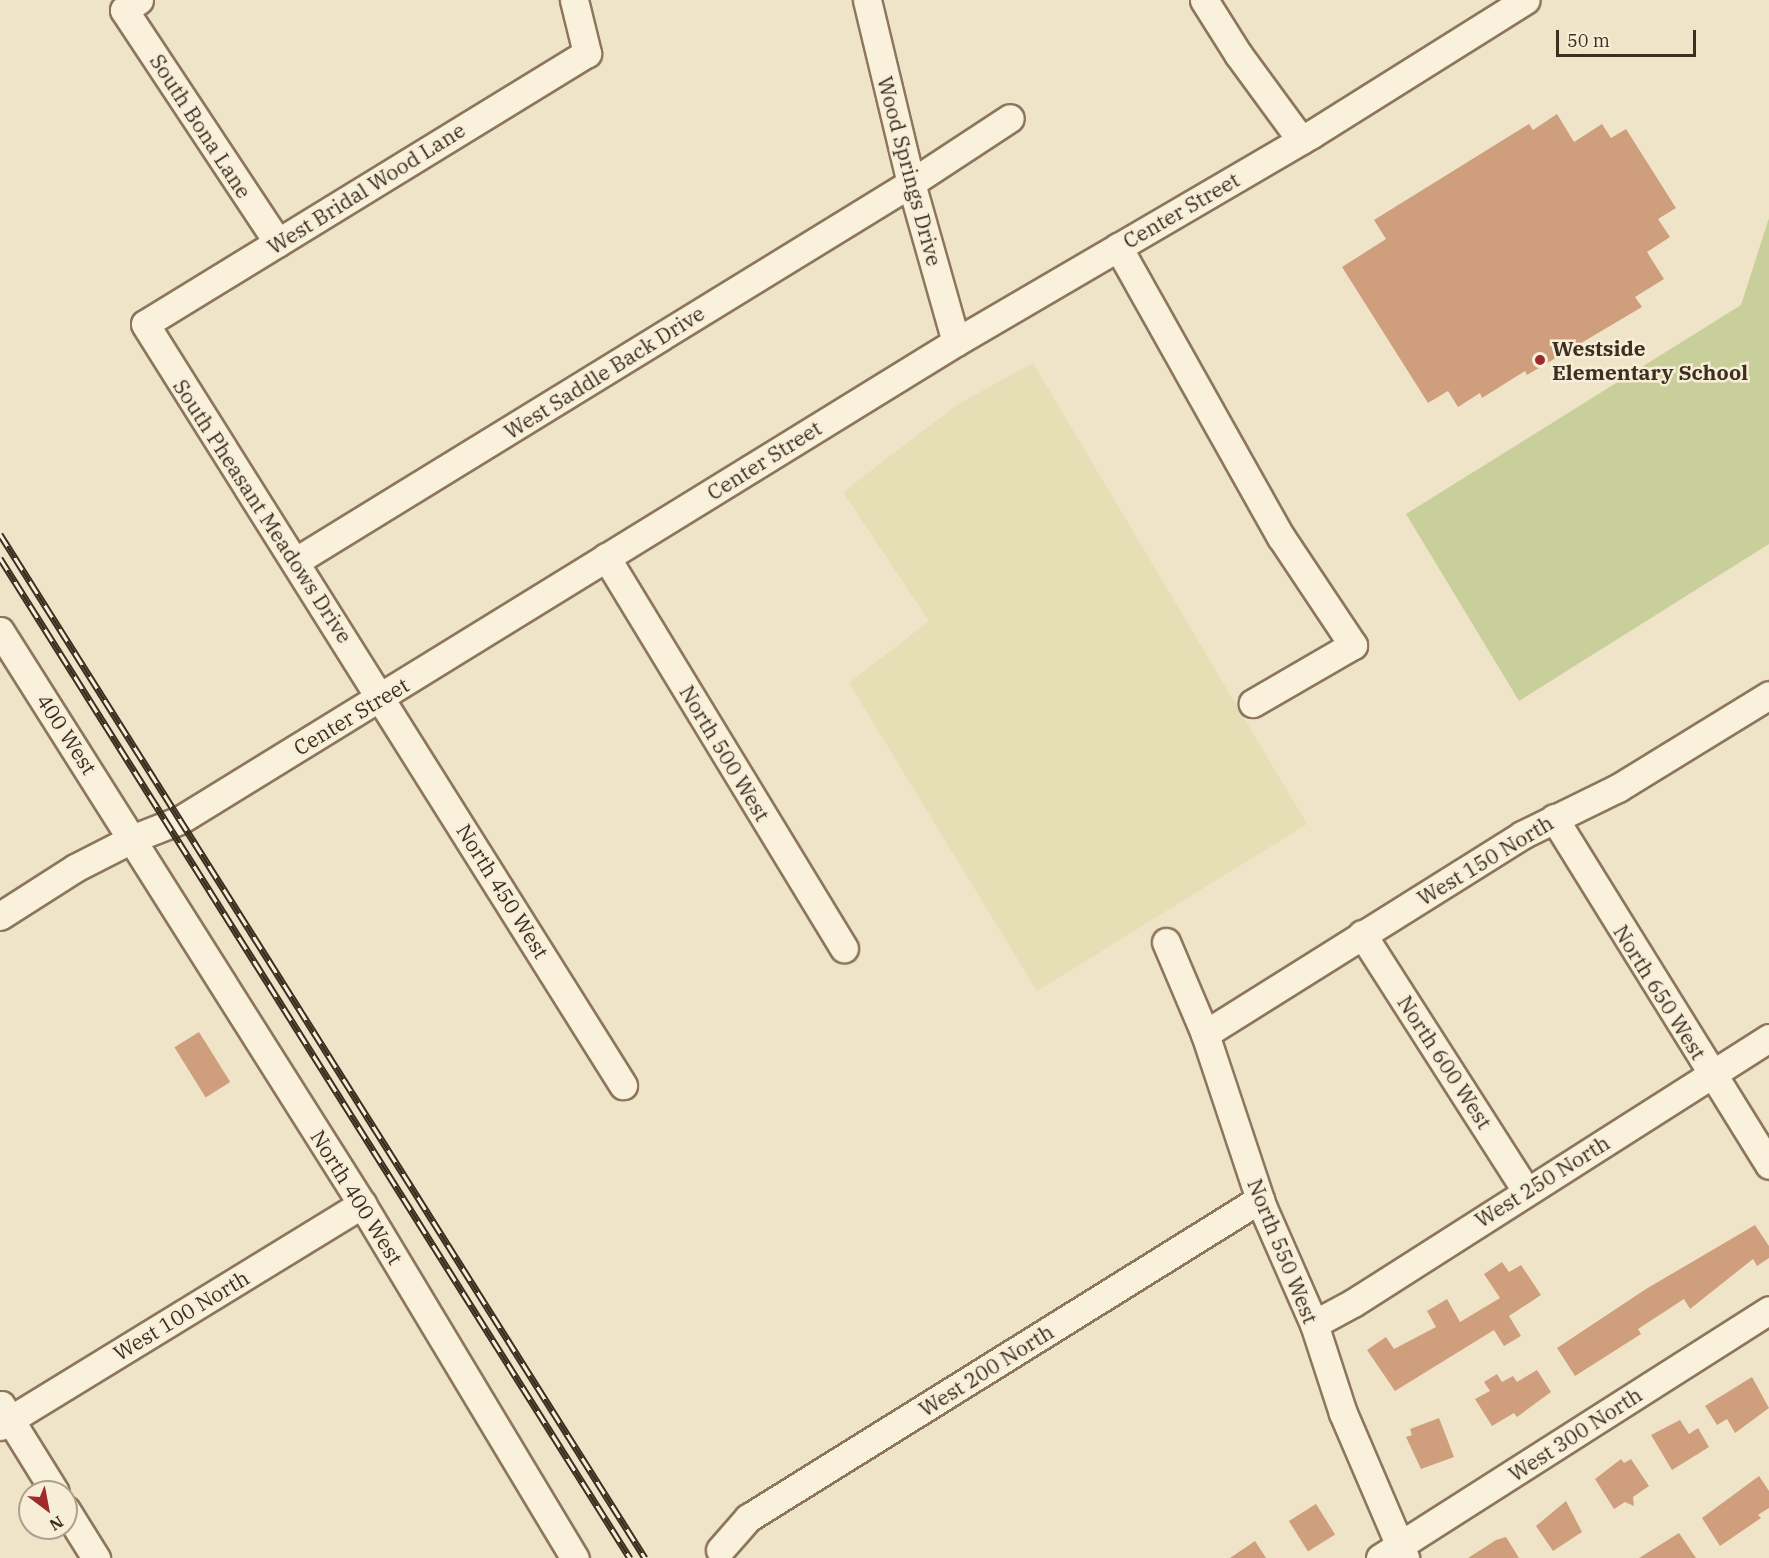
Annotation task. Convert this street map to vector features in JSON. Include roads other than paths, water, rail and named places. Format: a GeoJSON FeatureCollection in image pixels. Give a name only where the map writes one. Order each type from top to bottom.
{"type":"FeatureCollection","features":[{"type":"Feature","properties":{"kind":"street","name":"West Bridal Wood Lane"},"geometry":{"type":"LineString","coordinates":[[145,324],[587,53],[574,0]]}},
{"type":"Feature","properties":{"kind":"street","name":"Wood Springs Drive"},"geometry":{"type":"LineString","coordinates":[[867,0],[911,183],[957,342]]}},
{"type":"Feature","properties":{"kind":"street"},"geometry":{"type":"LineString","coordinates":[[1204,0],[1238,54],[1301,140]]}},
{"type":"Feature","properties":{"kind":"street","name":"Center Street"},"geometry":{"type":"LineString","coordinates":[[0,916],[75,868],[134,838],[180,820],[957,342],[1301,140],[1526,0]]}},
{"type":"Feature","properties":{"kind":"street","name":"South Bona Lane"},"geometry":{"type":"LineString","coordinates":[[132,5],[278,243]]}},
{"type":"Feature","properties":{"kind":"street","name":"West Saddle Back Drive"},"geometry":{"type":"LineString","coordinates":[[296,561],[911,183],[1010,118]]}},
{"type":"Feature","properties":{"kind":"street"},"geometry":{"type":"LineString","coordinates":[[1118,247],[1281,537],[1353,645],[1253,703]]}},
{"type":"Feature","properties":{"kind":"street","name":"South Pheasant Meadows Drive"},"geometry":{"type":"LineString","coordinates":[[145,324],[383,697]]}},
{"type":"Feature","properties":{"kind":"street","name":"North 500 West"},"geometry":{"type":"LineString","coordinates":[[606,557],[844,948]]}},
{"type":"Feature","properties":{"kind":"street","name":"400 West"},"geometry":{"type":"LineString","coordinates":[[0,631],[134,838]]}},
{"type":"Feature","properties":{"kind":"street","name":"West 150 North"},"geometry":{"type":"LineString","coordinates":[[1205,1034],[1362,934],[1554,818],[1618,788],[1769,696]]}},
{"type":"Feature","properties":{"kind":"street","name":"North 450 West"},"geometry":{"type":"LineString","coordinates":[[383,697],[623,1084]]}},
{"type":"Feature","properties":{"kind":"street","name":"North 650 West"},"geometry":{"type":"LineString","coordinates":[[1554,818],[1769,1165]]}},
{"type":"Feature","properties":{"kind":"street","name":"North 400 West"},"geometry":{"type":"LineString","coordinates":[[134,838],[362,1204],[575,1558]]}},
{"type":"Feature","properties":{"kind":"street","name":"North 600 West"},"geometry":{"type":"LineString","coordinates":[[1362,934],[1526,1190]]}},
{"type":"Feature","properties":{"kind":"street","name":"North 550 West"},"geometry":{"type":"LineString","coordinates":[[1166,942],[1205,1034],[1260,1200],[1314,1324],[1343,1413],[1395,1554]]}},
{"type":"Feature","properties":{"kind":"street","name":"West 250 North"},"geometry":{"type":"LineString","coordinates":[[1314,1324],[1353,1303],[1526,1190],[1769,1038]]}},
{"type":"Feature","properties":{"kind":"street","name":"West 200 North"},"geometry":{"type":"LineString","coordinates":[[720,1550],[748,1518],[1260,1200]]}},
{"type":"Feature","properties":{"kind":"street","name":"West 100 North"},"geometry":{"type":"LineString","coordinates":[[3,1417],[362,1204]]}},
{"type":"Feature","properties":{"kind":"street","name":"West 300 North"},"geometry":{"type":"LineString","coordinates":[[1395,1554],[1769,1310]]}},
{"type":"Feature","properties":{"kind":"street"},"geometry":{"type":"LineString","coordinates":[[3,1417],[47,1480]]}},
{"type":"Feature","properties":{"kind":"street"},"geometry":{"type":"LineString","coordinates":[[78,1529],[96,1558]]}},
{"type":"Feature","properties":{"kind":"railway"},"geometry":{"type":"LineString","coordinates":[[0,534],[645,1558]]}},
{"type":"Feature","properties":{"kind":"railway"},"geometry":{"type":"LineString","coordinates":[[0,558],[630,1558]]}},
{"type":"Feature","properties":{"kind":"place","name":"Westside Elementary School"},"geometry":{"type":"Point","coordinates":[1540,360]}}]}
